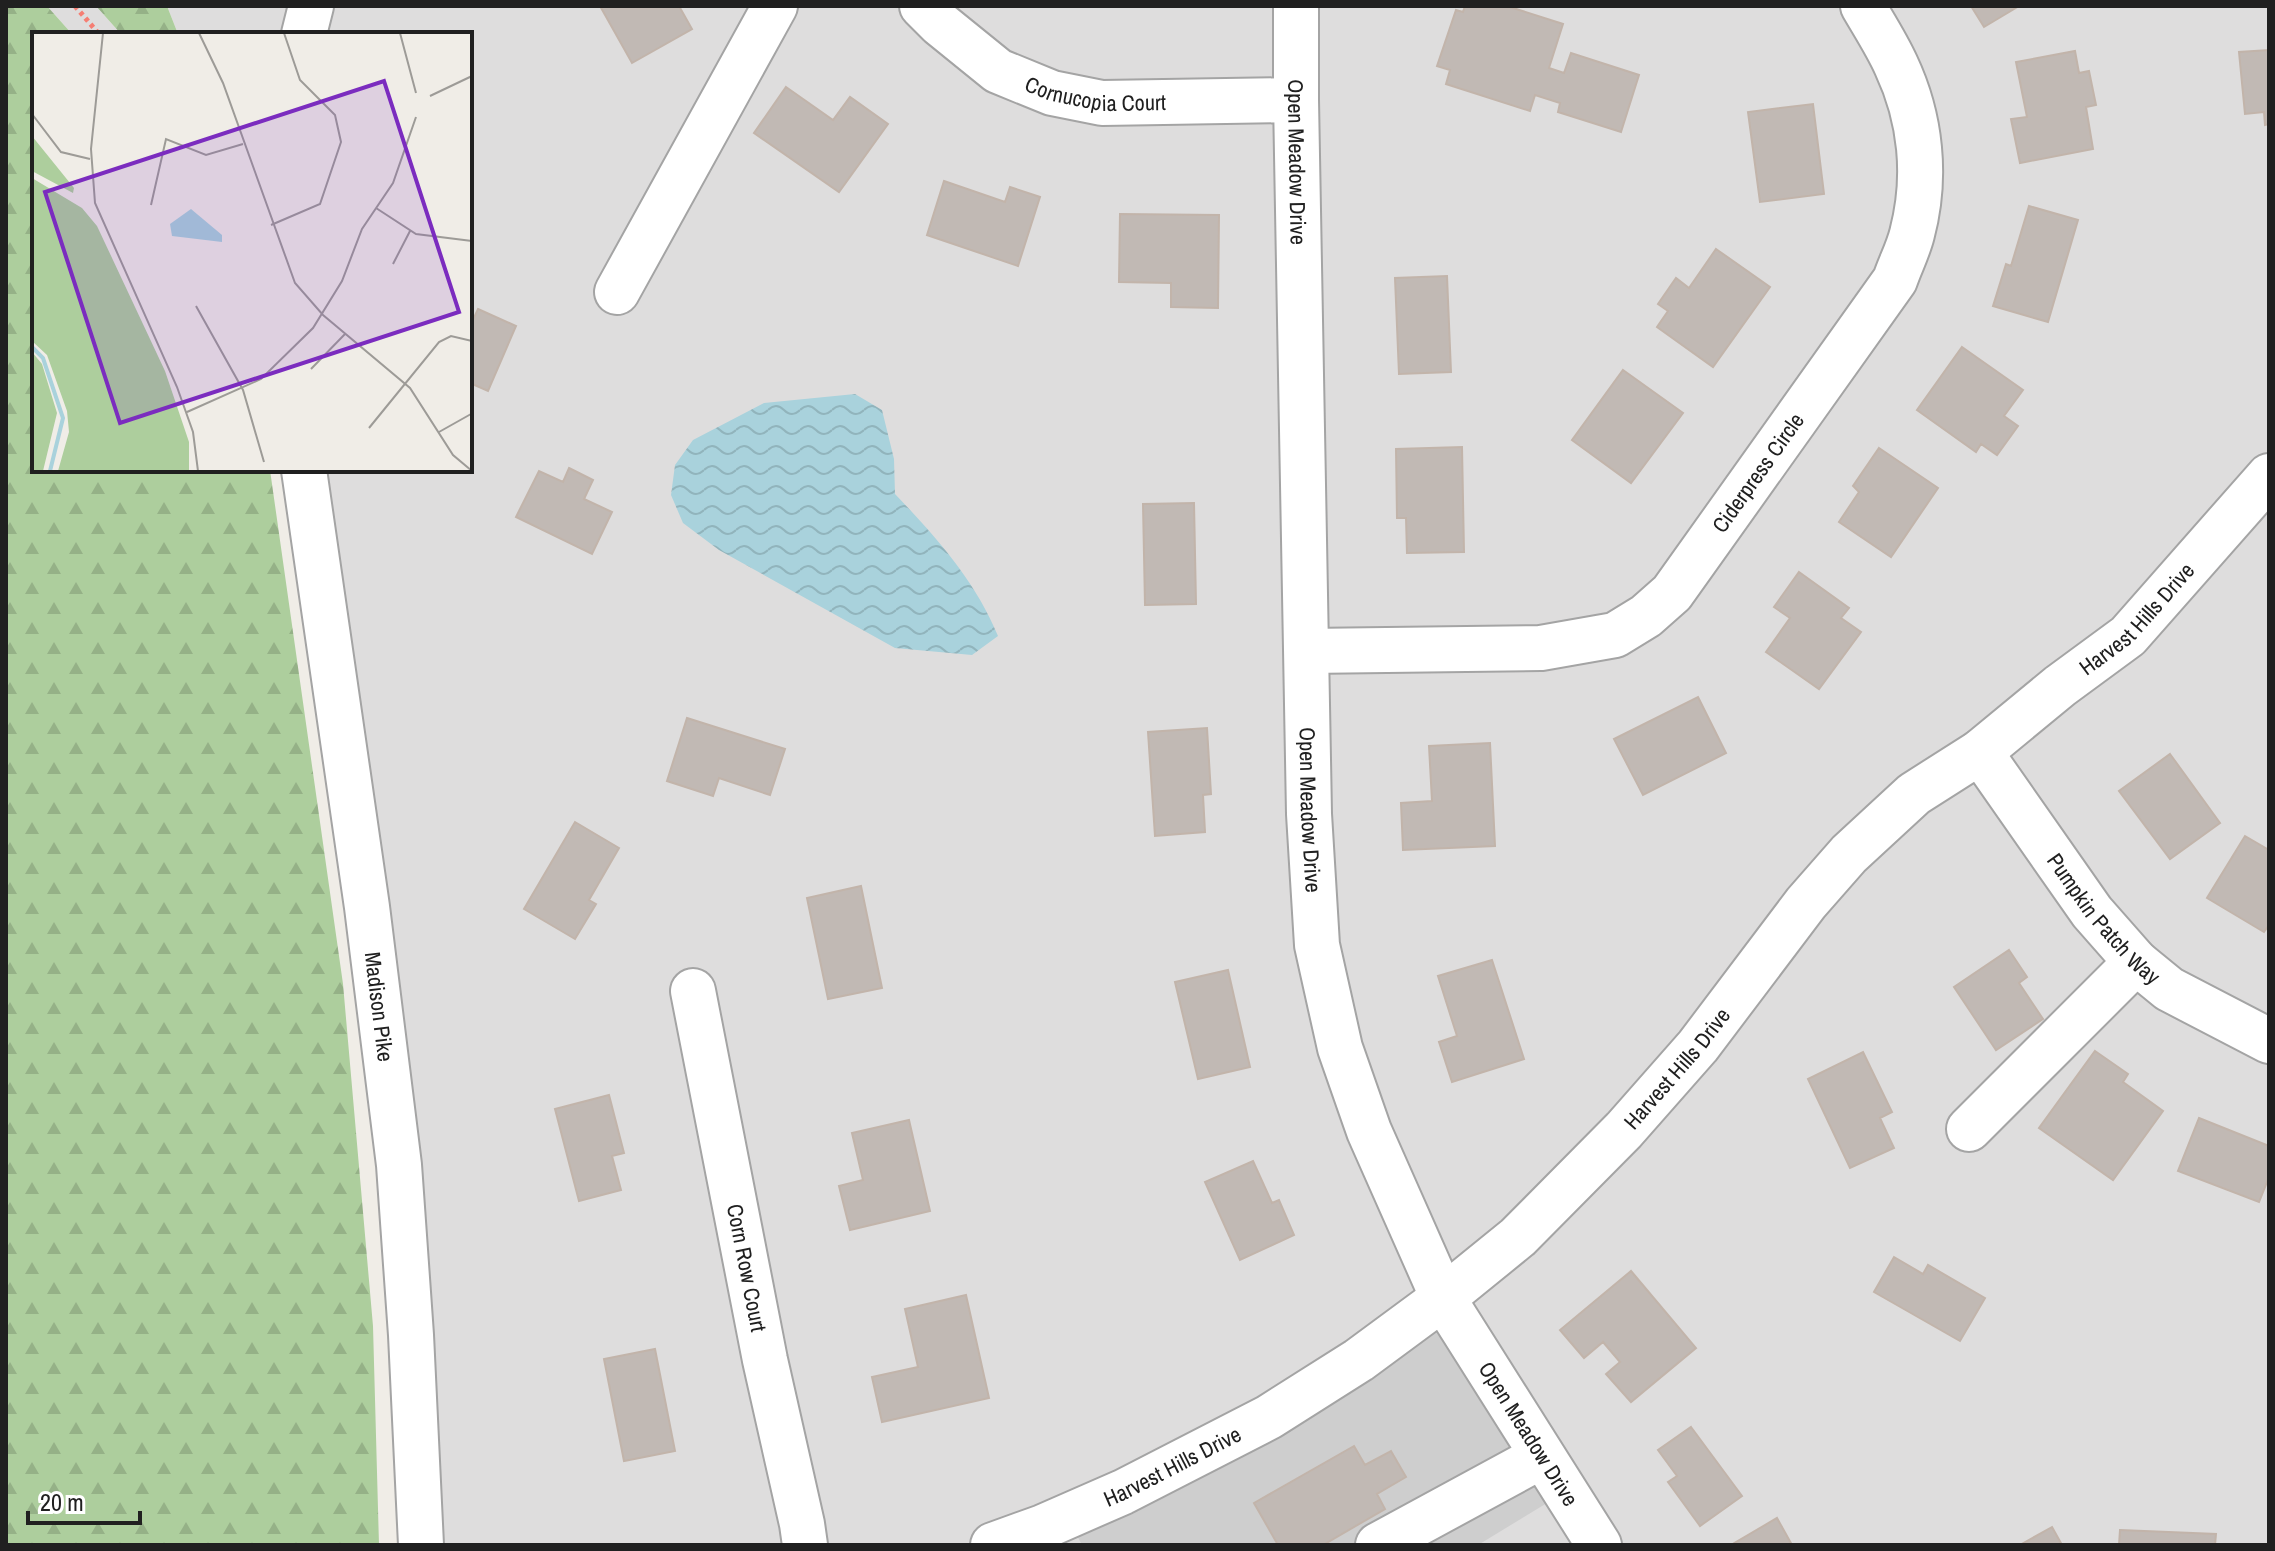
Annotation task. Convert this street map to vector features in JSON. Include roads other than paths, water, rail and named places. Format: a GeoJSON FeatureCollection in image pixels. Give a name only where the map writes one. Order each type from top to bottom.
{"type":"FeatureCollection","features":[{"type":"Feature","properties":{"kind":"street"},"geometry":{"type":"LineString","coordinates":[[304,32],[311,6]]}},
{"type":"Feature","properties":{"kind":"street"},"geometry":{"type":"LineString","coordinates":[[617,292],[775,6]]}},
{"type":"Feature","properties":{"kind":"street","name":"Cornucopia Court"},"geometry":{"type":"LineString","coordinates":[[922,6],[998,71],[1052,93],[1102,103],[1296,100]]}},
{"type":"Feature","properties":{"kind":"street","name":"Open Meadow Drive"},"geometry":{"type":"LineString","coordinates":[[1296,6],[1309,814],[1317,945],[1340,1048],[1364,1118],[1443,1298],[1599,1545]]}},
{"type":"Feature","properties":{"kind":"street","name":"Ciderpress Circle"},"geometry":{"type":"LineString","coordinates":[[1307,651],[1541,648],[1615,635],[1646,616],[1672,593],[1895,280],[1912,236],[1921,194],[1920,142],[1911,105],[1896,65],[1863,6]]}},
{"type":"Feature","properties":{"kind":"street","name":"Madison Pike"},"geometry":{"type":"LineString","coordinates":[[304,472],[367,907],[399,1165],[421,1545]]}},
{"type":"Feature","properties":{"kind":"street","name":"Harvest Hills Drive"},"geometry":{"type":"LineString","coordinates":[[993,1545],[1123,1492],[1269,1417],[1359,1360],[1518,1237],[1624,1130],[1698,1046],[1806,903],[1849,854],[1914,794],[1980,752],[2060,686],[2128,636],[2269,476]]}},
{"type":"Feature","properties":{"kind":"street","name":"Pumpkin Patch Way"},"geometry":{"type":"LineString","coordinates":[[1980,752],[2092,912],[2136,962],[2169,989],[2269,1041]]}},
{"type":"Feature","properties":{"kind":"street"},"geometry":{"type":"LineString","coordinates":[[1969,1129],[2136,962]]}},
{"type":"Feature","properties":{"kind":"street","name":"Corn Row Court"},"geometry":{"type":"LineString","coordinates":[[693,991],[765,1360],[805,1545]]}},
{"type":"Feature","properties":{"kind":"street"},"geometry":{"type":"LineString","coordinates":[[1378,1545],[1542,1456]]}},
{"type":"Feature","properties":{"kind":"water"},"geometry":{"type":"Polygon","coordinates":[[[855,394],[882,410],[894,459],[895,494],[940,543],[966,578],[998,636],[972,655],[895,648],[719,550],[683,523],[671,495],[675,465],[693,440],[764,403],[855,394]]]}}]}
